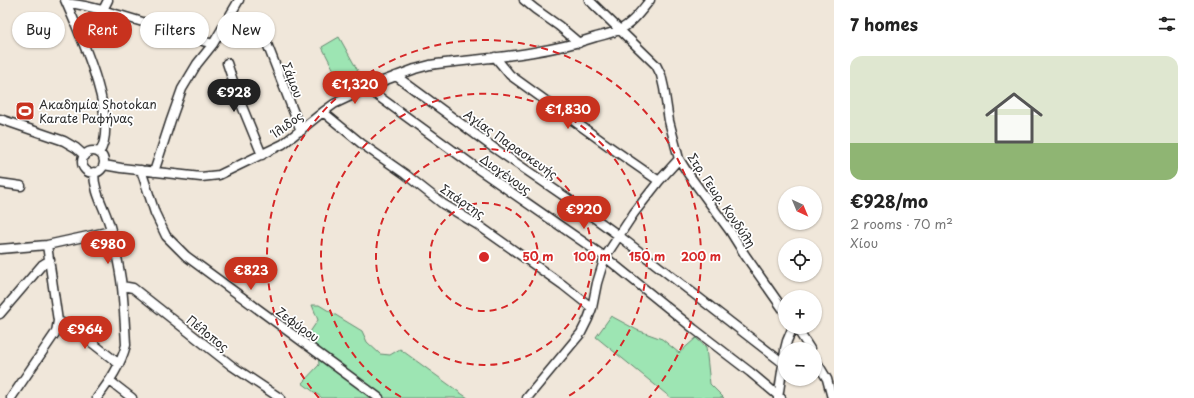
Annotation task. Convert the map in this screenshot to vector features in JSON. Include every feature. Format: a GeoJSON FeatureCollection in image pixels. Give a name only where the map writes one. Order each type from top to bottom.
{"type":"FeatureCollection","features":[{"type":"Feature","properties":{"kind":"street"},"geometry":{"type":"LineString","coordinates":[[103,10],[108,0]]}},
{"type":"Feature","properties":{"kind":"street"},"geometry":{"type":"LineString","coordinates":[[154,172],[170,120],[182,89],[197,64],[213,44],[239,0]]}},
{"type":"Feature","properties":{"kind":"street"},"geometry":{"type":"LineString","coordinates":[[524,0],[579,43]]}},
{"type":"Feature","properties":{"kind":"street","name":"Στρ. Γεωρ. Κονδύλη"},"geometry":{"type":"LineString","coordinates":[[589,0],[656,65],[661,74],[669,121],[679,159],[688,175],[730,231],[778,302]]}},
{"type":"Feature","properties":{"kind":"street","name":"Ίλιδος"},"geometry":{"type":"LineString","coordinates":[[104,165],[200,177],[212,176],[262,155],[283,144],[334,104],[396,76],[430,65],[540,52],[579,43],[619,30],[639,14],[650,0]]}},
{"type":"Feature","properties":{"kind":"street"},"geometry":{"type":"LineString","coordinates":[[66,2],[103,10],[213,44]]}},
{"type":"Feature","properties":{"kind":"street"},"geometry":{"type":"LineString","coordinates":[[66,2],[88,56],[104,108],[106,134],[103,147],[99,153]]}},
{"type":"Feature","properties":{"kind":"street","name":"Σάμου"},"geometry":{"type":"LineString","coordinates":[[269,48],[300,131]]}},
{"type":"Feature","properties":{"kind":"street"},"geometry":{"type":"LineString","coordinates":[[495,57],[510,75],[659,181]]}},
{"type":"Feature","properties":{"kind":"street"},"geometry":{"type":"LineString","coordinates":[[227,63],[241,105],[262,155]]}},
{"type":"Feature","properties":{"kind":"street","name":"Αγίας Παρασκευής"},"geometry":{"type":"LineString","coordinates":[[396,76],[494,148],[618,235],[778,360]]}},
{"type":"Feature","properties":{"kind":"street","name":"Διογένους"},"geometry":{"type":"LineString","coordinates":[[367,88],[481,172],[605,257],[750,372],[779,397]]}},
{"type":"Feature","properties":{"kind":"street","name":"Σπάρτης"},"geometry":{"type":"LineString","coordinates":[[323,112],[362,144],[405,174],[443,204],[478,225],[563,285],[592,308]]}},
{"type":"Feature","properties":{"kind":"street"},"geometry":{"type":"LineString","coordinates":[[0,119],[64,141],[76,148],[85,156]]}},
{"type":"Feature","properties":{"kind":"street"},"geometry":{"type":"LineString","coordinates":[[93,151],[99,153],[103,158],[104,165],[100,170],[90,172],[85,168],[83,162],[85,156],[87,153],[93,151]]}},
{"type":"Feature","properties":{"kind":"street"},"geometry":{"type":"LineString","coordinates":[[527,398],[581,333],[592,308],[597,283],[605,257],[618,235],[659,181],[679,159]]}},
{"type":"Feature","properties":{"kind":"street","name":"Ζεφύρου"},"geometry":{"type":"LineString","coordinates":[[141,170],[154,213],[166,236],[181,251],[379,398]]}},
{"type":"Feature","properties":{"kind":"street"},"geometry":{"type":"LineString","coordinates":[[94,172],[94,183],[98,198],[107,217],[111,231],[122,286],[126,345],[124,354],[110,381],[96,398]]}},
{"type":"Feature","properties":{"kind":"street"},"geometry":{"type":"LineString","coordinates":[[0,183],[21,186]]}},
{"type":"Feature","properties":{"kind":"street"},"geometry":{"type":"LineString","coordinates":[[0,249],[47,245],[111,231]]}},
{"type":"Feature","properties":{"kind":"street"},"geometry":{"type":"LineString","coordinates":[[11,398],[56,332],[58,321],[47,245]]}},
{"type":"Feature","properties":{"kind":"street"},"geometry":{"type":"LineString","coordinates":[[0,314],[42,265],[50,260]]}},
{"type":"Feature","properties":{"kind":"street","name":"Πέλοπος"},"geometry":{"type":"LineString","coordinates":[[122,286],[133,288],[232,366],[280,398]]}},
{"type":"Feature","properties":{"kind":"street"},"geometry":{"type":"LineString","coordinates":[[58,321],[72,327],[119,364]]}},
{"type":"Feature","properties":{"kind":"street"},"geometry":{"type":"LineString","coordinates":[[822,371],[827,379],[832,398]]}},
{"type":"Feature","properties":{"kind":"street"},"geometry":{"type":"LineString","coordinates":[[827,379],[834,385]]}},
{"type":"Feature","properties":{"kind":"street"},"geometry":{"type":"LineString","coordinates":[[110,381],[132,398]]}},
{"type":"Feature","properties":{"kind":"street"},"geometry":{"type":"LineString","coordinates":[[779,397],[780,386]]}},
{"type":"Feature","properties":{"kind":"green space"},"geometry":{"type":"Polygon","coordinates":[[[339,37],[358,71],[340,82],[322,47],[339,37]]]}},
{"type":"Feature","properties":{"kind":"green space"},"geometry":{"type":"Polygon","coordinates":[[[312,305],[319,305],[362,331],[367,342],[380,354],[390,355],[400,349],[468,398],[322,398],[302,383],[319,365],[318,353],[310,332],[318,320],[312,305]]]}},
{"type":"Feature","properties":{"kind":"green space"},"geometry":{"type":"Polygon","coordinates":[[[611,316],[637,330],[662,339],[679,353],[696,338],[706,347],[710,384],[724,398],[671,398],[596,337],[611,316]]]}},
{"type":"Feature","properties":{"kind":"place","name":"Ακαδημία Shotokan Karate Ραφήνας"},"geometry":{"type":"Point","coordinates":[25,111]}}]}
